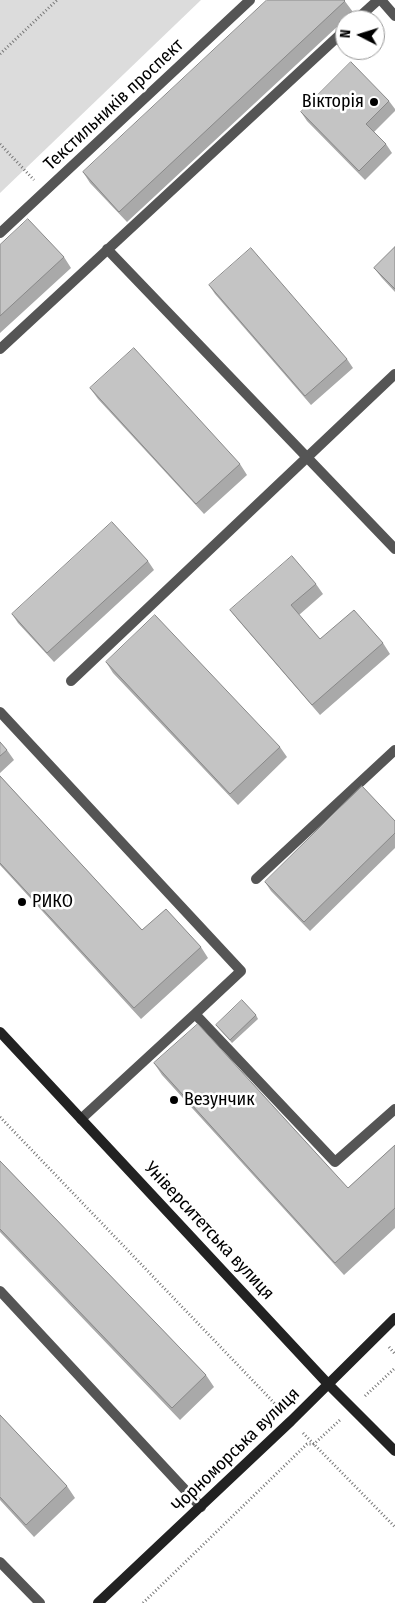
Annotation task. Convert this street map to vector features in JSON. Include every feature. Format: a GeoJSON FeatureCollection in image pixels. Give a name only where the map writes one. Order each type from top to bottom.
{"type":"FeatureCollection","features":[{"type":"Feature","properties":{"kind":"street","name":"Текстильників проспект"},"geometry":{"type":"LineString","coordinates":[[0,233],[250,0]]}},
{"type":"Feature","properties":{"kind":"street"},"geometry":{"type":"LineString","coordinates":[[368,10],[379,0],[395,16]]}},
{"type":"Feature","properties":{"kind":"street"},"geometry":{"type":"LineString","coordinates":[[0,349],[335,39]]}},
{"type":"Feature","properties":{"kind":"street"},"geometry":{"type":"LineString","coordinates":[[107,249],[395,549]]}},
{"type":"Feature","properties":{"kind":"street"},"geometry":{"type":"LineString","coordinates":[[71,680],[395,374]]}},
{"type":"Feature","properties":{"kind":"street"},"geometry":{"type":"LineString","coordinates":[[0,712],[241,971],[81,1119]]}},
{"type":"Feature","properties":{"kind":"street"},"geometry":{"type":"LineString","coordinates":[[256,879],[395,750]]}},
{"type":"Feature","properties":{"kind":"street"},"geometry":{"type":"LineString","coordinates":[[194,1014],[335,1162],[395,1109]]}},
{"type":"Feature","properties":{"kind":"street","name":"Університетська вулиця"},"geometry":{"type":"LineString","coordinates":[[0,1032],[328,1384],[395,1451]]}},
{"type":"Feature","properties":{"kind":"street"},"geometry":{"type":"LineString","coordinates":[[0,1291],[201,1507]]}},
{"type":"Feature","properties":{"kind":"street","name":"Чорноморська вулиця"},"geometry":{"type":"LineString","coordinates":[[98,1603],[292,1421],[395,1318]]}},
{"type":"Feature","properties":{"kind":"street"},"geometry":{"type":"LineString","coordinates":[[0,1562],[40,1603]]}},
{"type":"Feature","properties":{"kind":"path"},"geometry":{"type":"LineString","coordinates":[[0,54],[58,0]]}},
{"type":"Feature","properties":{"kind":"path"},"geometry":{"type":"LineString","coordinates":[[0,144],[45,191]]}},
{"type":"Feature","properties":{"kind":"path"},"geometry":{"type":"LineString","coordinates":[[0,1117],[395,1527]]}},
{"type":"Feature","properties":{"kind":"path"},"geometry":{"type":"LineString","coordinates":[[142,1603],[307,1444],[314,1444]]}},
{"type":"Feature","properties":{"kind":"shaded area"},"geometry":{"type":"Polygon","coordinates":[[[0,0],[201,0],[0,193],[0,0]]]}},
{"type":"Feature","properties":{"kind":"building"},"geometry":{"type":"Polygon","coordinates":[[[267,0],[345,1],[119,212],[83,172],[267,0]]]}},
{"type":"Feature","properties":{"kind":"building"},"geometry":{"type":"Polygon","coordinates":[[[351,62],[389,101],[366,124],[386,144],[359,171],[301,112],[351,62]]]}},
{"type":"Feature","properties":{"kind":"building"},"geometry":{"type":"Polygon","coordinates":[[[28,219],[64,257],[0,316],[0,245],[28,219]]]}},
{"type":"Feature","properties":{"kind":"building"},"geometry":{"type":"Polygon","coordinates":[[[395,247],[395,289],[374,268],[395,247]]]}},
{"type":"Feature","properties":{"kind":"building"},"geometry":{"type":"Polygon","coordinates":[[[251,248],[347,359],[305,396],[209,285],[251,248]]]}},
{"type":"Feature","properties":{"kind":"building"},"geometry":{"type":"Polygon","coordinates":[[[134,348],[240,464],[196,504],[90,388],[134,348]]]}},
{"type":"Feature","properties":{"kind":"building"},"geometry":{"type":"Polygon","coordinates":[[[112,522],[148,561],[47,653],[12,614],[112,522]]]}},
{"type":"Feature","properties":{"kind":"building"},"geometry":{"type":"Polygon","coordinates":[[[292,556],[316,584],[291,605],[320,639],[354,610],[383,643],[312,705],[230,610],[292,556]]]}},
{"type":"Feature","properties":{"kind":"building"},"geometry":{"type":"Polygon","coordinates":[[[155,615],[280,747],[230,794],[106,662],[155,615]]]}},
{"type":"Feature","properties":{"kind":"building"},"geometry":{"type":"Polygon","coordinates":[[[0,742],[7,750],[0,756],[0,742]]]}},
{"type":"Feature","properties":{"kind":"building"},"geometry":{"type":"Polygon","coordinates":[[[0,776],[142,930],[166,909],[201,947],[134,1008],[0,863],[0,776]]]}},
{"type":"Feature","properties":{"kind":"building"},"geometry":{"type":"Polygon","coordinates":[[[362,786],[395,821],[395,833],[304,922],[265,882],[362,786]]]}},
{"type":"Feature","properties":{"kind":"building"},"geometry":{"type":"Polygon","coordinates":[[[242,1000],[256,1015],[230,1040],[216,1025],[242,1000]]]}},
{"type":"Feature","properties":{"kind":"building"},"geometry":{"type":"Polygon","coordinates":[[[198,1024],[348,1188],[395,1145],[395,1208],[335,1263],[154,1063],[198,1024]]]}},
{"type":"Feature","properties":{"kind":"building"},"geometry":{"type":"Polygon","coordinates":[[[0,1161],[206,1375],[172,1408],[0,1229],[0,1161]]]}},
{"type":"Feature","properties":{"kind":"building"},"geometry":{"type":"Polygon","coordinates":[[[0,1415],[67,1486],[26,1525],[0,1497],[0,1415]]]}},
{"type":"Feature","properties":{"kind":"place","name":"Вікторія"},"geometry":{"type":"Point","coordinates":[374,102]}},
{"type":"Feature","properties":{"kind":"place","name":"РИКО"},"geometry":{"type":"Point","coordinates":[22,902]}},
{"type":"Feature","properties":{"kind":"place","name":"Везунчик"},"geometry":{"type":"Point","coordinates":[174,1100]}}]}
